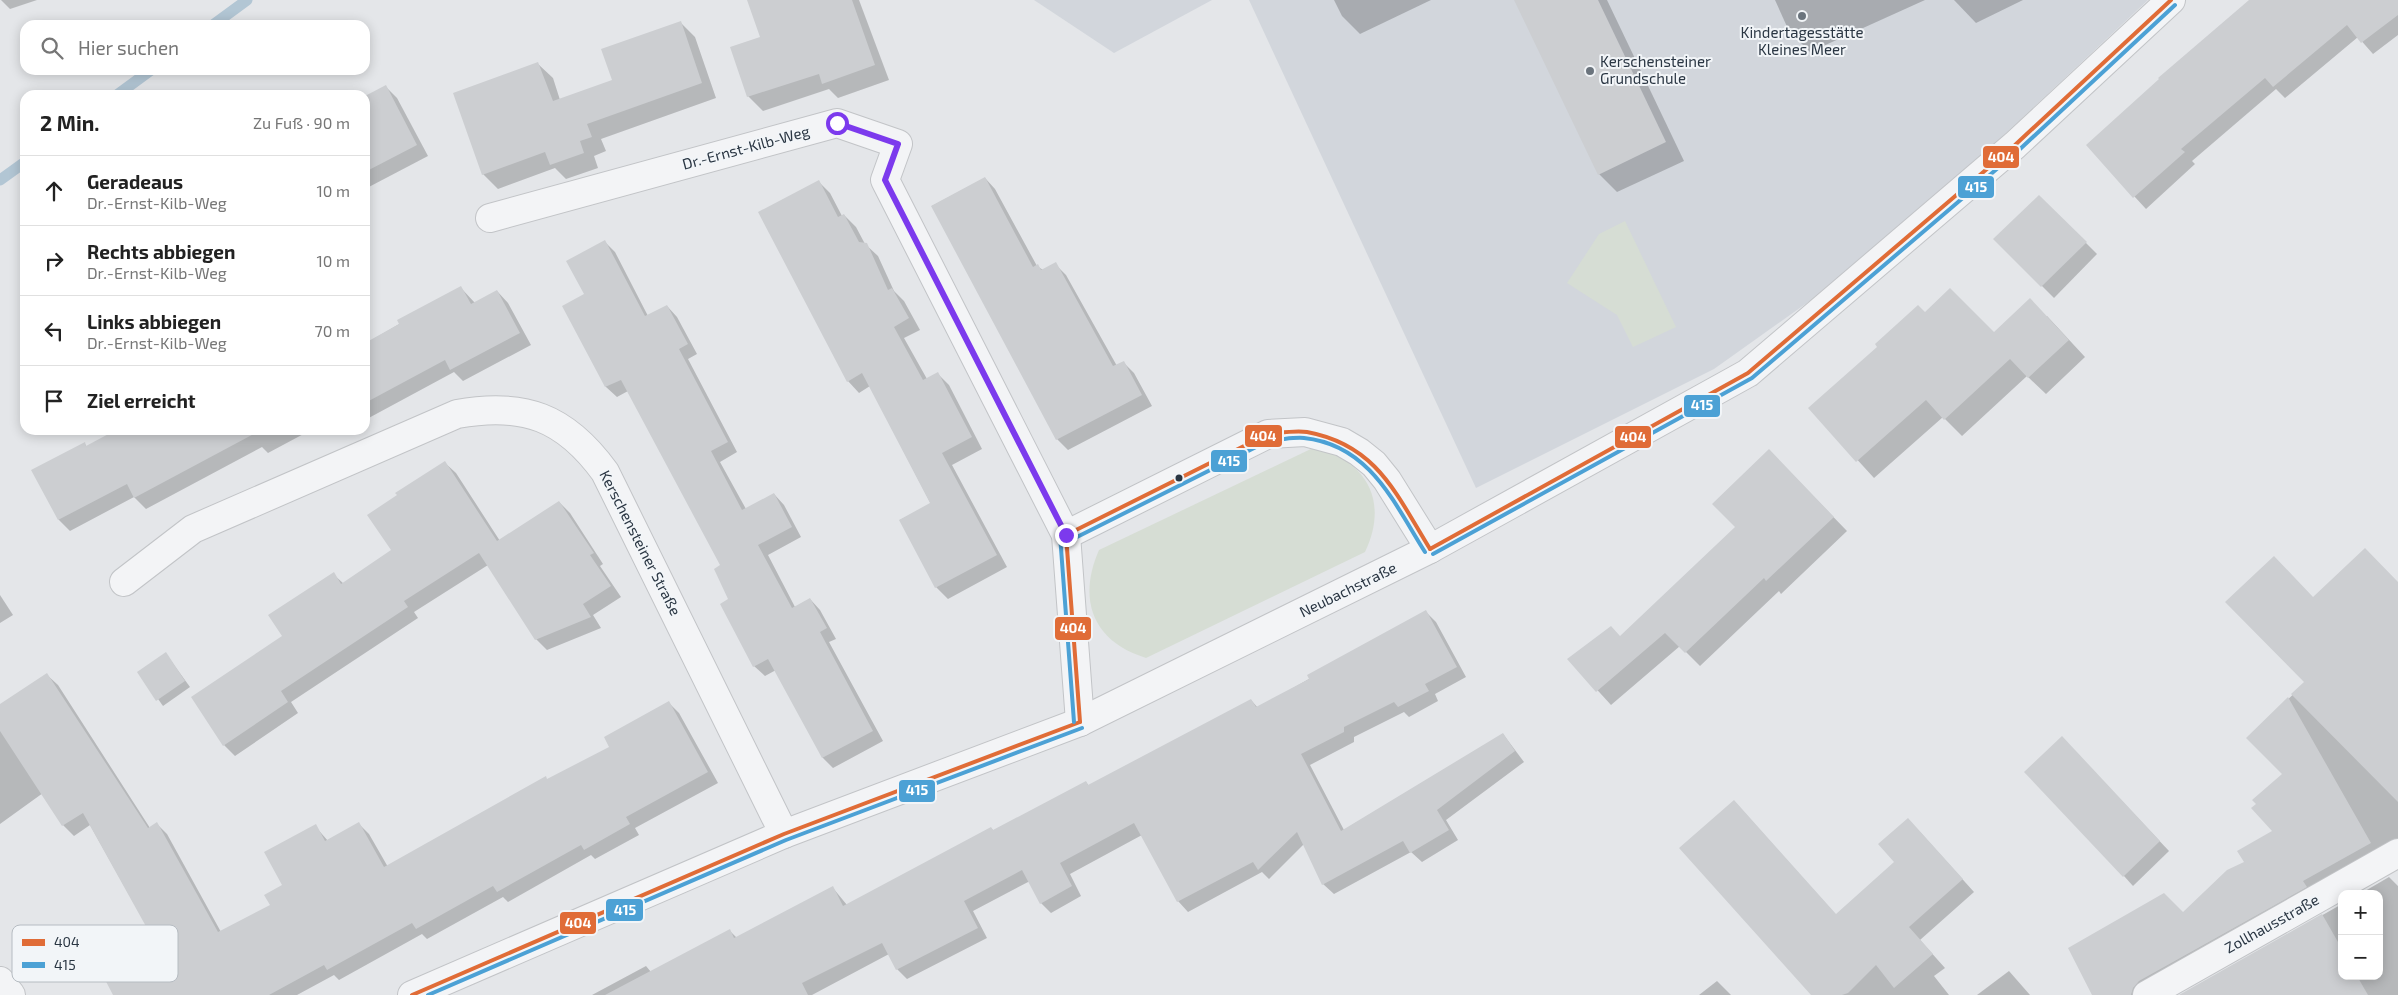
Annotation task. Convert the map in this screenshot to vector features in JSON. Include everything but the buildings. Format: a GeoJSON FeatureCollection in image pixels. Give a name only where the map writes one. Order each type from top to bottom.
{"type":"FeatureCollection","features":[{"type":"Feature","properties":{"kind":"street","name":"Neubachstraße"},"geometry":{"type":"LineString","coordinates":[[412,995],[784,834],[1080,722],[1430,550],[1748,373],[2015,144],[2171,0]]}},
{"type":"Feature","properties":{"kind":"street","name":"Dr.-Ernst-Kilb-Weg"},"geometry":{"type":"LineString","coordinates":[[490,218],[837,123],[898,144],[885,180],[1066,535],[1080,722]]}},
{"type":"Feature","properties":{"kind":"street","name":"Kerschensteiner Straße"},"geometry":{"type":"LineString","coordinates":[[124,582],[193,529],[457,414],[507,409],[532,414],[554,423],[574,436],[591,453],[605,472],[784,834]]}},
{"type":"Feature","properties":{"kind":"street"},"geometry":{"type":"LineString","coordinates":[[1066,535],[1268,434],[1286,431],[1305,432],[1342,442],[1374,464],[1387,480],[1430,550]]}},
{"type":"Feature","properties":{"kind":"street","name":"Zollhausstraße"},"geometry":{"type":"LineString","coordinates":[[2147,995],[2398,853]]}},
{"type":"Feature","properties":{"kind":"street"},"geometry":{"type":"LineString","coordinates":[[0,981],[11,995]]}},
{"type":"Feature","properties":{"kind":"shaded area"},"geometry":{"type":"Polygon","coordinates":[[[1034,0],[1212,0],[1114,53],[1034,0]]]}},
{"type":"Feature","properties":{"kind":"shaded area"},"geometry":{"type":"Polygon","coordinates":[[[1249,0],[2148,0],[1880,251],[1714,369],[1476,488],[1249,0]]]}},
{"type":"Feature","properties":{"kind":"shaded area"},"geometry":{"type":"Polygon","coordinates":[[[1625,221],[1676,327],[1633,347],[1617,315],[1567,283],[1599,234],[1625,221]]]}},
{"type":"Feature","properties":{"kind":"shaded area"},"geometry":{"type":"Polygon","coordinates":[[[1315,447],[1333,453],[1348,462],[1360,473],[1368,486],[1373,500],[1375,516],[1372,534],[1365,552],[1146,658],[1128,651],[1113,641],[1102,630],[1094,617],[1090,602],[1093,568],[1099,550],[1315,447]]]}},
{"type":"Feature","properties":{"kind":"waterway"},"geometry":{"type":"LineString","coordinates":[[220,20],[247,0]]}},
{"type":"Feature","properties":{"kind":"waterway"},"geometry":{"type":"LineString","coordinates":[[124,90],[144,75]]}},
{"type":"Feature","properties":{"kind":"waterway"},"geometry":{"type":"LineString","coordinates":[[0,180],[20,166]]}},
{"type":"Feature","properties":{"kind":"transit line","name":"404"},"geometry":{"type":"LineString","coordinates":[[1430,549],[1748,373],[2015,145],[2171,0]]}},
{"type":"Feature","properties":{"kind":"transit line","name":"415"},"geometry":{"type":"LineString","coordinates":[[1433,554],[1752,378],[2019,150],[2175,5]]}},
{"type":"Feature","properties":{"kind":"transit line","name":"404"},"geometry":{"type":"LineString","coordinates":[[1066,535],[1268,434],[1302,431],[1331,439],[1351,448],[1368,460],[1395,491],[1430,549]]}},
{"type":"Feature","properties":{"kind":"transit line","name":"415"},"geometry":{"type":"LineString","coordinates":[[1069,541],[1270,440],[1304,438],[1327,443],[1346,452],[1363,464],[1378,479],[1390,496],[1425,552]]}},
{"type":"Feature","properties":{"kind":"transit line","name":"415"},"geometry":{"type":"LineString","coordinates":[[1060,535],[1074,722]]}},
{"type":"Feature","properties":{"kind":"transit line","name":"404"},"geometry":{"type":"LineString","coordinates":[[1066,535],[1080,722]]}},
{"type":"Feature","properties":{"kind":"transit line","name":"404"},"geometry":{"type":"LineString","coordinates":[[412,995],[784,834],[1080,722]]}},
{"type":"Feature","properties":{"kind":"transit line","name":"415"},"geometry":{"type":"LineString","coordinates":[[428,995],[786,840],[1082,728]]}},
{"type":"Feature","properties":{"kind":"place","name":"Kindertagesstätte Kleines Meer"},"geometry":{"type":"Point","coordinates":[1802,16]}},
{"type":"Feature","properties":{"kind":"place","name":"Kerschensteiner Grundschule"},"geometry":{"type":"Point","coordinates":[1590,71]}},
{"type":"Feature","properties":{"kind":"route"},"geometry":{"type":"LineString","coordinates":[[837,123],[898,144],[885,180],[1066,535]]}}]}
